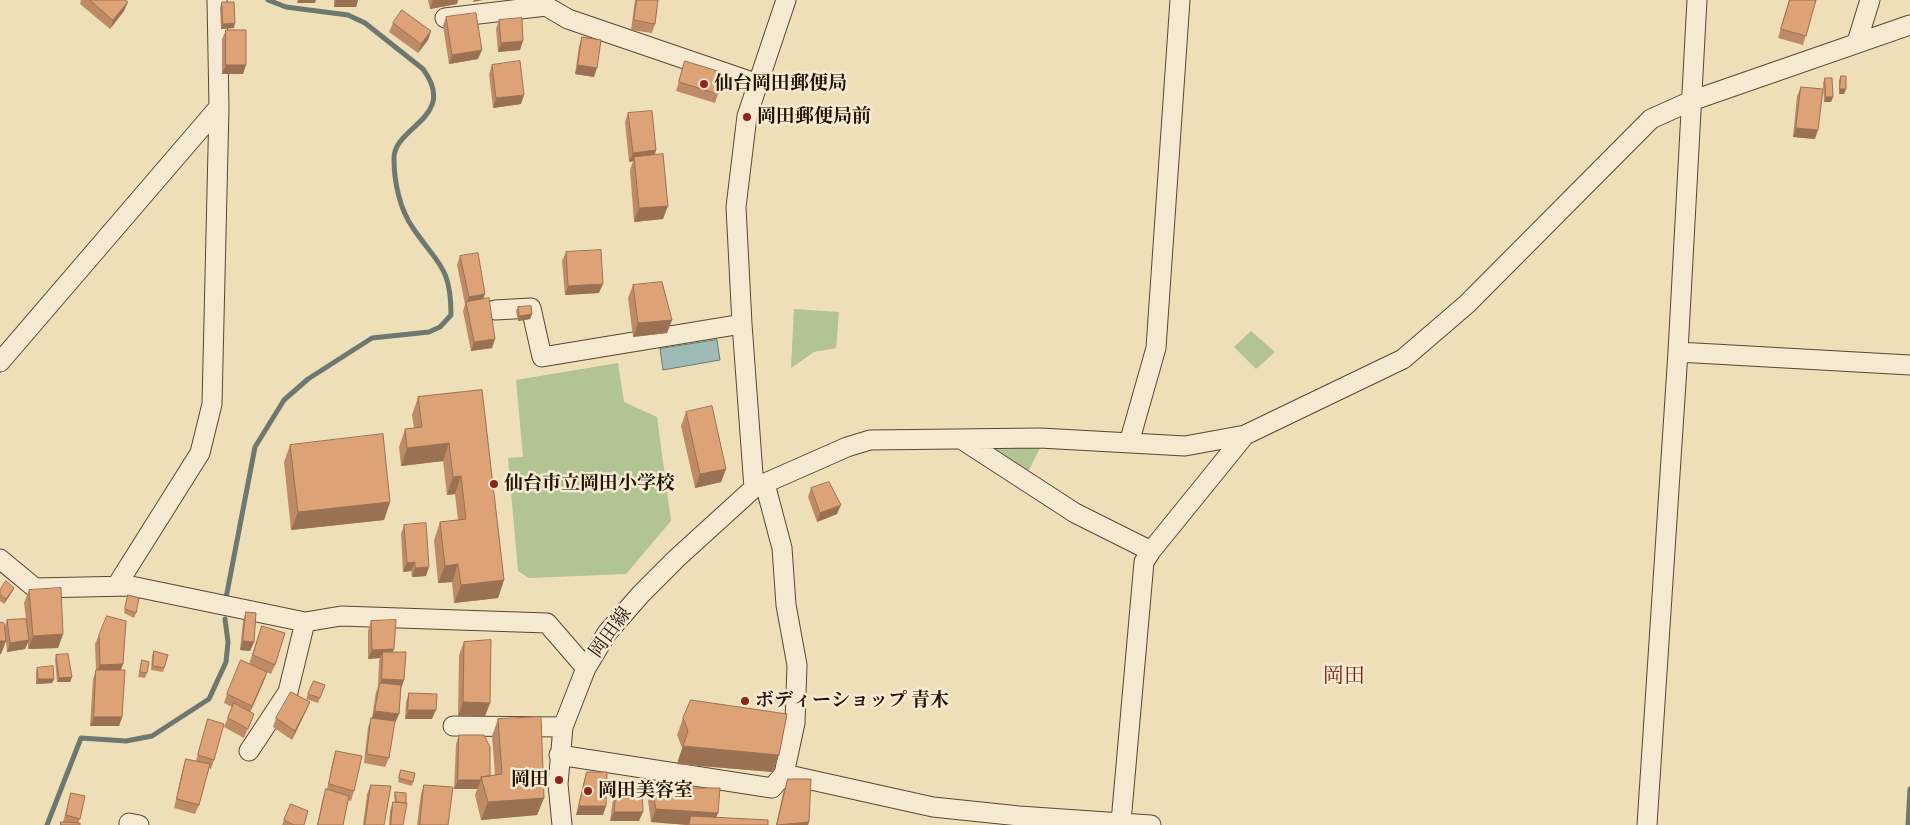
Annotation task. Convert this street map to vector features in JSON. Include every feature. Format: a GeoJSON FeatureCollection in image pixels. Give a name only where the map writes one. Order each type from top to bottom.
{"type":"FeatureCollection","features":[{"type":"Feature","properties":{"kind":"street"},"geometry":{"type":"LineString","coordinates":[[117,585],[200,453],[212,404],[219,107],[217,0]]}},
{"type":"Feature","properties":{"kind":"street"},"geometry":{"type":"LineString","coordinates":[[559,755],[772,788],[784,774],[795,723],[797,665],[786,605],[782,548],[759,486],[742,324],[736,207],[747,116],[786,0]]}},
{"type":"Feature","properties":{"kind":"street"},"geometry":{"type":"LineString","coordinates":[[1129,443],[1156,348],[1180,0]]}},
{"type":"Feature","properties":{"kind":"street"},"geometry":{"type":"LineString","coordinates":[[1647,825],[1678,352],[1697,0]]}},
{"type":"Feature","properties":{"kind":"street"},"geometry":{"type":"LineString","coordinates":[[1857,42],[1870,0]]}},
{"type":"Feature","properties":{"kind":"street"},"geometry":{"type":"LineString","coordinates":[[445,18],[546,6],[568,19],[758,84]]}},
{"type":"Feature","properties":{"kind":"street"},"geometry":{"type":"LineString","coordinates":[[1121,822],[1144,562],[1245,436],[1403,359],[1467,304],[1651,119],[1691,101],[1910,25]]}},
{"type":"Feature","properties":{"kind":"street"},"geometry":{"type":"LineString","coordinates":[[0,362],[219,107]]}},
{"type":"Feature","properties":{"kind":"street"},"geometry":{"type":"LineString","coordinates":[[495,310],[531,308],[542,357],[742,324]]}},
{"type":"Feature","properties":{"kind":"street"},"geometry":{"type":"LineString","coordinates":[[1678,352],[1910,365]]}},
{"type":"Feature","properties":{"kind":"street","name":"岡田線"},"geometry":{"type":"LineString","coordinates":[[562,825],[558,784],[559,755],[563,727],[586,668],[606,633],[641,594],[759,486],[847,447],[870,440],[1040,438],[1186,446],[1245,436]]}},
{"type":"Feature","properties":{"kind":"street"},"geometry":{"type":"LineString","coordinates":[[961,439],[1075,513],[1151,551]]}},
{"type":"Feature","properties":{"kind":"street"},"geometry":{"type":"LineString","coordinates":[[0,559],[35,588],[131,586],[305,622],[341,616],[547,623],[586,668]]}},
{"type":"Feature","properties":{"kind":"street"},"geometry":{"type":"LineString","coordinates":[[249,751],[288,692],[305,622]]}},
{"type":"Feature","properties":{"kind":"street"},"geometry":{"type":"LineString","coordinates":[[453,726],[563,727]]}},
{"type":"Feature","properties":{"kind":"street"},"geometry":{"type":"LineString","coordinates":[[784,774],[933,807],[1019,820],[1121,822],[1151,825]]}},
{"type":"Feature","properties":{"kind":"green space"},"geometry":{"type":"Polygon","coordinates":[[[794,309],[839,312],[836,348],[814,352],[791,368],[794,309]]]}},
{"type":"Feature","properties":{"kind":"green space"},"geometry":{"type":"Polygon","coordinates":[[[1251,331],[1275,352],[1256,369],[1234,347],[1251,331]]]}},
{"type":"Feature","properties":{"kind":"green space"},"geometry":{"type":"Polygon","coordinates":[[[618,363],[624,402],[657,417],[671,521],[626,574],[529,578],[518,571],[508,458],[523,457],[516,380],[618,363]]]}},
{"type":"Feature","properties":{"kind":"green space"},"geometry":{"type":"Polygon","coordinates":[[[1042,444],[1026,476],[995,456],[995,447],[1042,444]]]}},
{"type":"Feature","properties":{"kind":"water"},"geometry":{"type":"Polygon","coordinates":[[[717,340],[720,360],[663,370],[660,349],[717,340]]]}},
{"type":"Feature","properties":{"kind":"building"},"geometry":{"type":"Polygon","coordinates":[[[90,0],[125,0],[128,2],[113,20],[90,0]]]}},
{"type":"Feature","properties":{"kind":"building"},"geometry":{"type":"Polygon","coordinates":[[[637,0],[658,0],[655,24],[634,20],[637,0]]]}},
{"type":"Feature","properties":{"kind":"building"},"geometry":{"type":"Polygon","coordinates":[[[1790,0],[1816,0],[1806,36],[1781,29],[1790,0]]]}},
{"type":"Feature","properties":{"kind":"building"},"geometry":{"type":"Polygon","coordinates":[[[222,2],[234,2],[235,23],[223,24],[222,2]]]}},
{"type":"Feature","properties":{"kind":"building"},"geometry":{"type":"Polygon","coordinates":[[[402,10],[431,31],[421,44],[393,23],[402,10]]]}},
{"type":"Feature","properties":{"kind":"building"},"geometry":{"type":"Polygon","coordinates":[[[476,13],[482,50],[452,55],[446,17],[476,13]]]}},
{"type":"Feature","properties":{"kind":"building"},"geometry":{"type":"Polygon","coordinates":[[[522,18],[523,41],[501,43],[499,20],[522,18]]]}},
{"type":"Feature","properties":{"kind":"building"},"geometry":{"type":"Polygon","coordinates":[[[226,30],[246,30],[246,65],[226,65],[226,30]]]}},
{"type":"Feature","properties":{"kind":"building"},"geometry":{"type":"Polygon","coordinates":[[[582,37],[601,40],[597,68],[578,65],[582,37]]]}},
{"type":"Feature","properties":{"kind":"building"},"geometry":{"type":"Polygon","coordinates":[[[520,61],[524,95],[496,98],[492,65],[520,61]]]}},
{"type":"Feature","properties":{"kind":"building"},"geometry":{"type":"Polygon","coordinates":[[[685,61],[724,73],[718,94],[679,82],[685,61]]]}},
{"type":"Feature","properties":{"kind":"building"},"geometry":{"type":"Polygon","coordinates":[[[1841,76],[1846,76],[1846,89],[1840,89],[1841,76]]]}},
{"type":"Feature","properties":{"kind":"building"},"geometry":{"type":"Polygon","coordinates":[[[1825,78],[1832,78],[1833,97],[1826,97],[1825,78]]]}},
{"type":"Feature","properties":{"kind":"building"},"geometry":{"type":"Polygon","coordinates":[[[1801,87],[1823,89],[1818,130],[1796,128],[1801,87]]]}},
{"type":"Feature","properties":{"kind":"building"},"geometry":{"type":"Polygon","coordinates":[[[652,111],[656,150],[633,153],[628,113],[652,111]]]}},
{"type":"Feature","properties":{"kind":"building"},"geometry":{"type":"Polygon","coordinates":[[[663,154],[668,206],[639,208],[634,157],[663,154]]]}},
{"type":"Feature","properties":{"kind":"building"},"geometry":{"type":"Polygon","coordinates":[[[601,250],[603,284],[568,286],[566,252],[601,250]]]}},
{"type":"Feature","properties":{"kind":"building"},"geometry":{"type":"Polygon","coordinates":[[[478,253],[485,294],[469,297],[460,256],[478,253]]]}},
{"type":"Feature","properties":{"kind":"building"},"geometry":{"type":"Polygon","coordinates":[[[662,282],[672,320],[638,323],[633,285],[662,282]]]}},
{"type":"Feature","properties":{"kind":"building"},"geometry":{"type":"Polygon","coordinates":[[[489,298],[495,339],[474,342],[466,302],[489,298]]]}},
{"type":"Feature","properties":{"kind":"building"},"geometry":{"type":"Polygon","coordinates":[[[531,306],[532,314],[519,316],[518,307],[531,306]]]}},
{"type":"Feature","properties":{"kind":"building"},"geometry":{"type":"Polygon","coordinates":[[[482,390],[504,580],[461,585],[458,564],[445,566],[440,522],[466,519],[461,476],[453,477],[449,443],[407,448],[405,429],[422,427],[418,397],[482,390]]]}},
{"type":"Feature","properties":{"kind":"building"},"geometry":{"type":"Polygon","coordinates":[[[712,406],[726,469],[700,474],[686,412],[712,406]]]}},
{"type":"Feature","properties":{"kind":"building"},"geometry":{"type":"Polygon","coordinates":[[[383,434],[390,502],[298,512],[290,445],[383,434]]]}},
{"type":"Feature","properties":{"kind":"building"},"geometry":{"type":"Polygon","coordinates":[[[829,482],[841,505],[820,513],[811,488],[829,482]]]}},
{"type":"Feature","properties":{"kind":"building"},"geometry":{"type":"Polygon","coordinates":[[[426,523],[429,567],[415,568],[415,562],[407,563],[404,525],[426,523]]]}},
{"type":"Feature","properties":{"kind":"building"},"geometry":{"type":"Polygon","coordinates":[[[6,581],[14,588],[6,599],[0,595],[0,590],[6,581]]]}},
{"type":"Feature","properties":{"kind":"building"},"geometry":{"type":"Polygon","coordinates":[[[61,588],[63,634],[33,636],[29,590],[61,588]]]}},
{"type":"Feature","properties":{"kind":"building"},"geometry":{"type":"Polygon","coordinates":[[[128,595],[139,598],[136,613],[125,609],[128,595]]]}},
{"type":"Feature","properties":{"kind":"building"},"geometry":{"type":"Polygon","coordinates":[[[246,612],[256,613],[254,642],[243,641],[246,612]]]}},
{"type":"Feature","properties":{"kind":"building"},"geometry":{"type":"Polygon","coordinates":[[[107,616],[126,621],[123,664],[100,665],[99,635],[107,616]]]}},
{"type":"Feature","properties":{"kind":"building"},"geometry":{"type":"Polygon","coordinates":[[[26,619],[29,640],[10,643],[7,620],[26,619]]]}},
{"type":"Feature","properties":{"kind":"building"},"geometry":{"type":"Polygon","coordinates":[[[396,620],[394,649],[372,650],[371,621],[396,620]]]}},
{"type":"Feature","properties":{"kind":"building"},"geometry":{"type":"Polygon","coordinates":[[[0,622],[4,623],[6,641],[0,641],[0,622]]]}},
{"type":"Feature","properties":{"kind":"building"},"geometry":{"type":"Polygon","coordinates":[[[262,626],[285,633],[275,665],[253,655],[262,626]]]}},
{"type":"Feature","properties":{"kind":"building"},"geometry":{"type":"Polygon","coordinates":[[[491,640],[490,703],[463,702],[464,642],[491,640]]]}},
{"type":"Feature","properties":{"kind":"building"},"geometry":{"type":"Polygon","coordinates":[[[154,651],[168,655],[164,668],[153,666],[154,651]]]}},
{"type":"Feature","properties":{"kind":"building"},"geometry":{"type":"Polygon","coordinates":[[[383,652],[406,652],[404,680],[382,679],[383,652]]]}},
{"type":"Feature","properties":{"kind":"building"},"geometry":{"type":"Polygon","coordinates":[[[68,654],[72,677],[59,678],[56,655],[68,654]]]}},
{"type":"Feature","properties":{"kind":"building"},"geometry":{"type":"Polygon","coordinates":[[[142,660],[149,662],[147,673],[140,672],[142,660]]]}},
{"type":"Feature","properties":{"kind":"building"},"geometry":{"type":"Polygon","coordinates":[[[241,660],[267,672],[252,706],[227,694],[241,660]]]}},
{"type":"Feature","properties":{"kind":"building"},"geometry":{"type":"Polygon","coordinates":[[[53,666],[54,679],[38,679],[37,668],[53,666]]]}},
{"type":"Feature","properties":{"kind":"building"},"geometry":{"type":"Polygon","coordinates":[[[96,670],[125,670],[122,717],[94,717],[96,670]]]}},
{"type":"Feature","properties":{"kind":"building"},"geometry":{"type":"Polygon","coordinates":[[[314,681],[325,685],[320,698],[308,694],[314,681]]]}},
{"type":"Feature","properties":{"kind":"building"},"geometry":{"type":"Polygon","coordinates":[[[380,683],[401,685],[399,714],[375,711],[380,683]]]}},
{"type":"Feature","properties":{"kind":"building"},"geometry":{"type":"Polygon","coordinates":[[[291,692],[310,702],[295,731],[276,718],[291,692]]]}},
{"type":"Feature","properties":{"kind":"building"},"geometry":{"type":"Polygon","coordinates":[[[409,693],[437,694],[436,710],[408,710],[409,693]]]}},
{"type":"Feature","properties":{"kind":"building"},"geometry":{"type":"Polygon","coordinates":[[[691,700],[787,714],[779,755],[683,746],[688,731],[683,718],[691,700]]]}},
{"type":"Feature","properties":{"kind":"building"},"geometry":{"type":"Polygon","coordinates":[[[234,703],[254,714],[248,729],[228,718],[234,703]]]}},
{"type":"Feature","properties":{"kind":"building"},"geometry":{"type":"Polygon","coordinates":[[[541,717],[544,798],[488,802],[481,777],[502,774],[498,719],[541,717]]]}},
{"type":"Feature","properties":{"kind":"building"},"geometry":{"type":"Polygon","coordinates":[[[371,718],[395,721],[389,758],[367,754],[371,718]]]}},
{"type":"Feature","properties":{"kind":"building"},"geometry":{"type":"Polygon","coordinates":[[[208,719],[224,724],[214,760],[198,755],[208,719]]]}},
{"type":"Feature","properties":{"kind":"building"},"geometry":{"type":"Polygon","coordinates":[[[459,735],[484,735],[490,747],[490,776],[481,777],[481,780],[458,780],[459,735]]]}},
{"type":"Feature","properties":{"kind":"building"},"geometry":{"type":"Polygon","coordinates":[[[336,751],[362,756],[354,791],[329,784],[336,751]]]}},
{"type":"Feature","properties":{"kind":"building"},"geometry":{"type":"Polygon","coordinates":[[[186,759],[210,764],[199,805],[177,799],[186,759]]]}},
{"type":"Feature","properties":{"kind":"building"},"geometry":{"type":"Polygon","coordinates":[[[401,770],[415,773],[413,782],[399,778],[401,770]]]}},
{"type":"Feature","properties":{"kind":"building"},"geometry":{"type":"Polygon","coordinates":[[[587,772],[607,772],[606,806],[579,806],[587,772]]]}},
{"type":"Feature","properties":{"kind":"building"},"geometry":{"type":"Polygon","coordinates":[[[788,779],[811,779],[809,822],[777,825],[788,779]]]}},
{"type":"Feature","properties":{"kind":"building"},"geometry":{"type":"Polygon","coordinates":[[[371,785],[391,786],[384,825],[365,825],[371,785]]]}},
{"type":"Feature","properties":{"kind":"building"},"geometry":{"type":"Polygon","coordinates":[[[424,785],[453,787],[448,825],[420,825],[424,785]]]}},
{"type":"Feature","properties":{"kind":"building"},"geometry":{"type":"Polygon","coordinates":[[[653,788],[720,788],[718,813],[656,809],[653,788]]]}},
{"type":"Feature","properties":{"kind":"building"},"geometry":{"type":"Polygon","coordinates":[[[326,789],[349,796],[343,825],[318,825],[326,789]]]}},
{"type":"Feature","properties":{"kind":"building"},"geometry":{"type":"Polygon","coordinates":[[[642,789],[643,812],[614,812],[616,791],[642,789]]]}},
{"type":"Feature","properties":{"kind":"building"},"geometry":{"type":"Polygon","coordinates":[[[395,792],[406,793],[406,803],[397,802],[395,792]]]}},
{"type":"Feature","properties":{"kind":"building"},"geometry":{"type":"Polygon","coordinates":[[[71,793],[85,796],[80,819],[66,815],[71,793]]]}},
{"type":"Feature","properties":{"kind":"building"},"geometry":{"type":"Polygon","coordinates":[[[393,802],[407,803],[403,825],[391,825],[393,802]]]}},
{"type":"Feature","properties":{"kind":"building"},"geometry":{"type":"Polygon","coordinates":[[[291,804],[308,811],[304,825],[294,825],[284,820],[291,804]]]}},
{"type":"Feature","properties":{"kind":"building"},"geometry":{"type":"Polygon","coordinates":[[[691,816],[768,820],[768,825],[689,825],[691,816]]]}},
{"type":"Feature","properties":{"kind":"building"},"geometry":{"type":"Polygon","coordinates":[[[61,822],[80,823],[80,825],[61,825],[61,822]]]}},
{"type":"Feature","properties":{"kind":"waterway"},"geometry":{"type":"LineString","coordinates":[[226,598],[255,447],[284,400],[308,379],[372,338],[429,332],[440,327],[451,315],[449,286],[446,276],[408,221],[401,204],[395,177],[394,159],[396,148],[403,138],[422,120],[434,99],[432,86],[423,69],[365,23],[348,15],[286,7],[268,0]]}},
{"type":"Feature","properties":{"kind":"waterway"},"geometry":{"type":"LineString","coordinates":[[47,825],[81,738],[126,741],[152,736],[209,699],[226,662],[228,642],[225,619]]}},
{"type":"Feature","properties":{"kind":"waterway"},"geometry":{"type":"LineString","coordinates":[[1908,825],[1910,789]]}},
{"type":"Feature","properties":{"kind":"place","name":"仙台岡田郵便局"},"geometry":{"type":"Point","coordinates":[704,84]}},
{"type":"Feature","properties":{"kind":"place","name":"岡田郵便局前"},"geometry":{"type":"Point","coordinates":[747,117]}},
{"type":"Feature","properties":{"kind":"place","name":"仙台市立岡田小学校"},"geometry":{"type":"Point","coordinates":[494,484]}},
{"type":"Feature","properties":{"kind":"place","name":"ボディーショップ 青木"},"geometry":{"type":"Point","coordinates":[745,701]}},
{"type":"Feature","properties":{"kind":"place","name":"岡田"},"geometry":{"type":"Point","coordinates":[559,780]}},
{"type":"Feature","properties":{"kind":"place","name":"岡田美容室"},"geometry":{"type":"Point","coordinates":[588,791]}},
{"type":"Feature","properties":{"kind":"district","name":"岡田"},"geometry":{"type":"Point","coordinates":[1344,677]}}]}
